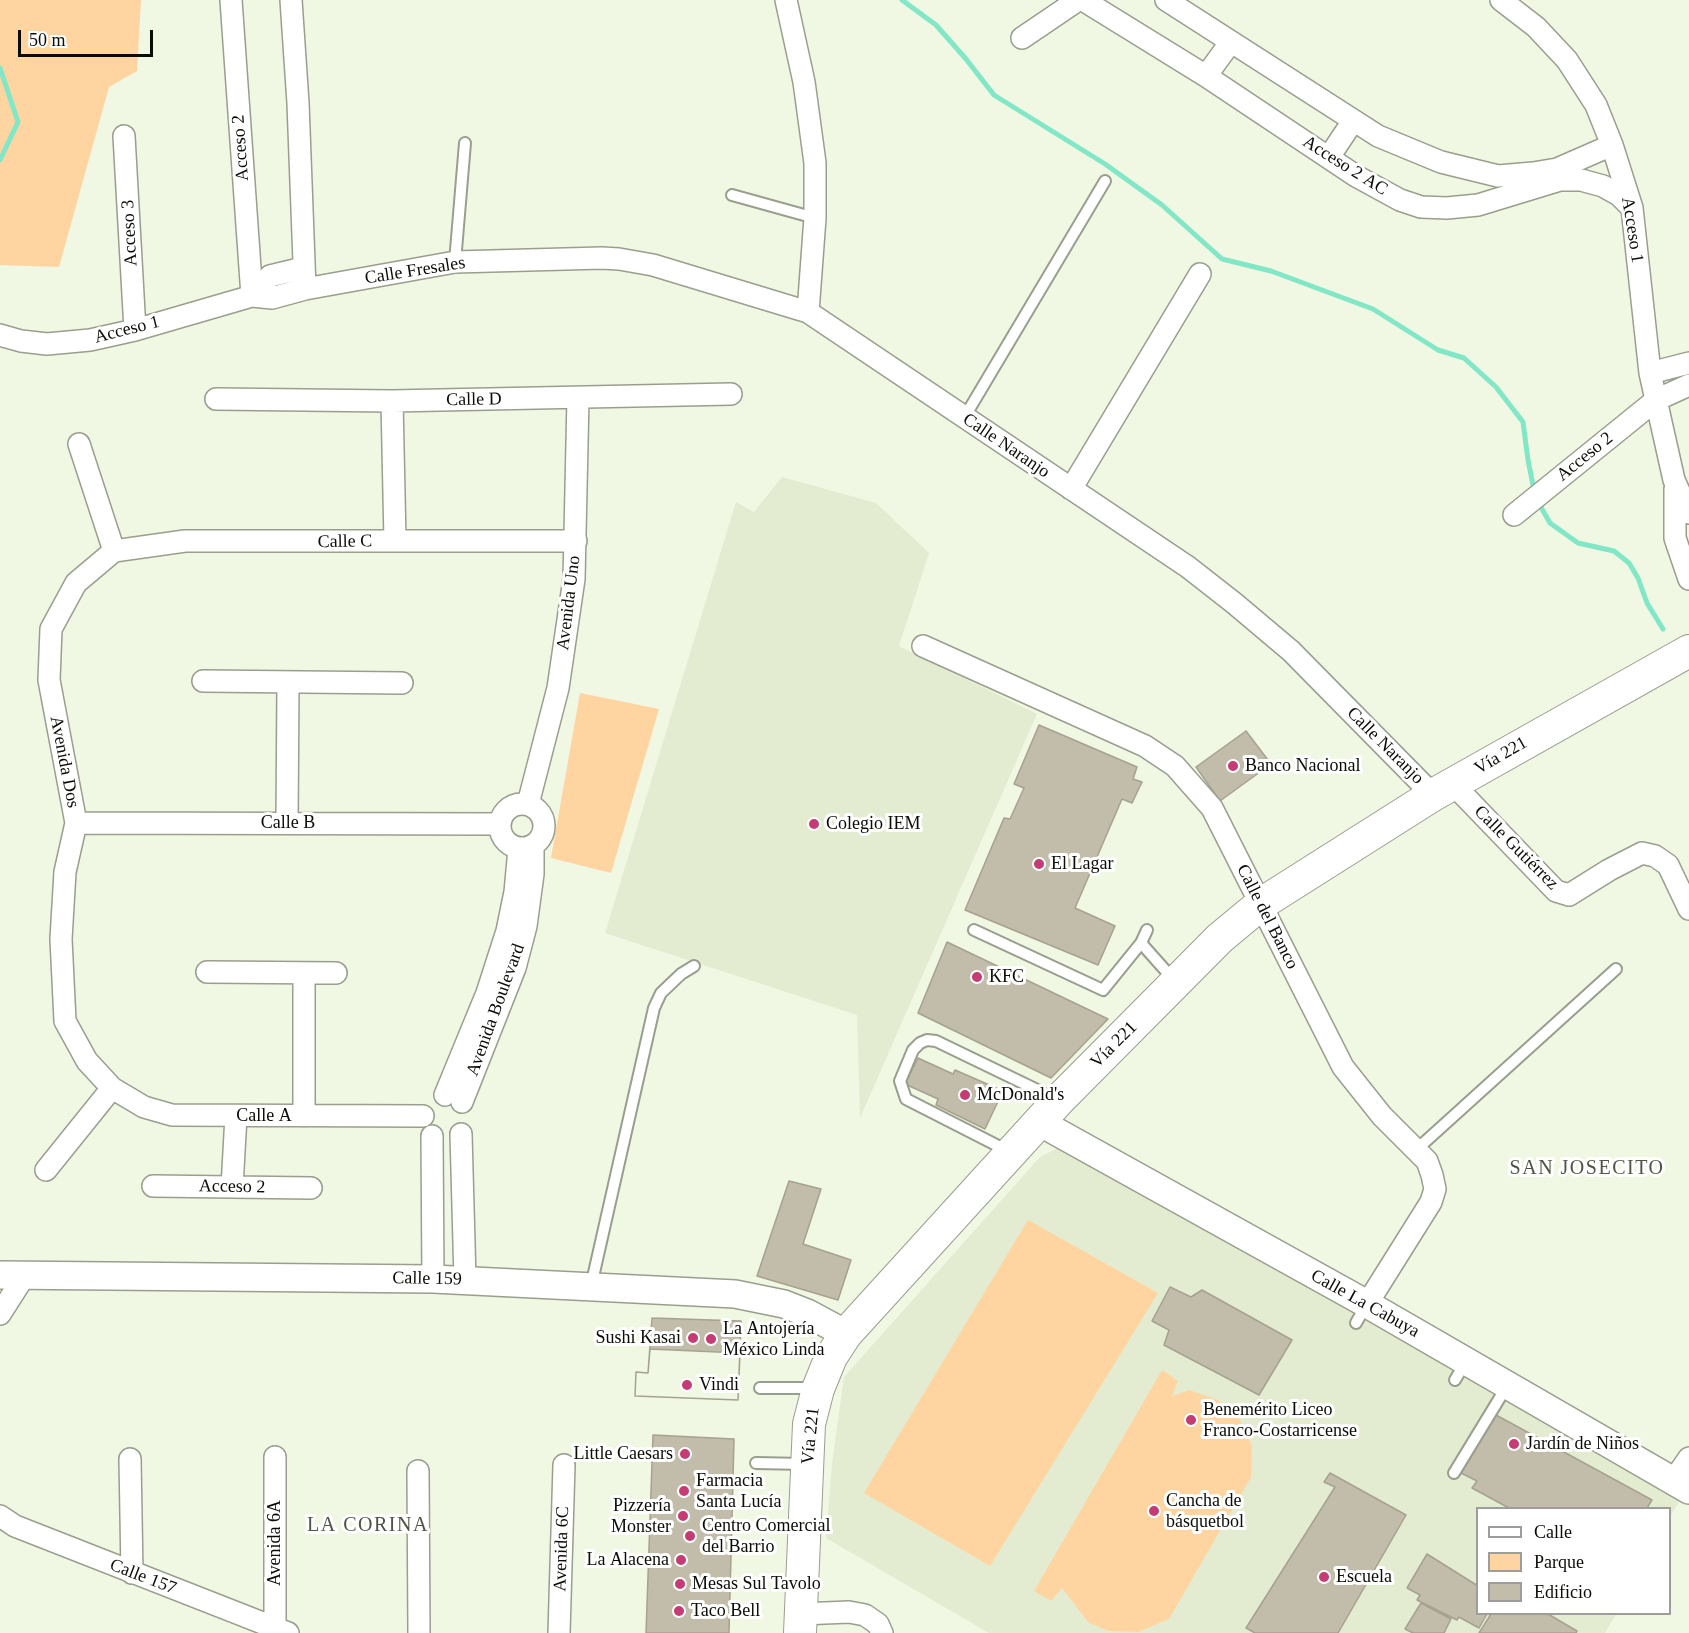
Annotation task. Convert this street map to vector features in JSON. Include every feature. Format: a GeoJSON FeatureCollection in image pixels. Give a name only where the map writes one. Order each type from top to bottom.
{"type":"FeatureCollection","features":[{"type":"Feature","properties":{"kind":"main road","name":"Vía 221"},"geometry":{"type":"LineString","coordinates":[[801,1623],[809,1424],[818,1389],[831,1357],[846,1334],[1011,1152],[1220,938],[1261,904],[1443,789],[1689,651]]}},
{"type":"Feature","properties":{"kind":"street","name":"Acceso 2"},"geometry":{"type":"LineString","coordinates":[[231,0],[252,296]]}},
{"type":"Feature","properties":{"kind":"street"},"geometry":{"type":"LineString","coordinates":[[291,0],[298,103],[305,289]]}},
{"type":"Feature","properties":{"kind":"street"},"geometry":{"type":"LineString","coordinates":[[786,0],[804,82],[816,163],[815,218],[808,312]]}},
{"type":"Feature","properties":{"kind":"street"},"geometry":{"type":"LineString","coordinates":[[1022,38],[1078,0]]}},
{"type":"Feature","properties":{"kind":"street","name":"Acceso 2 AC"},"geometry":{"type":"LineString","coordinates":[[1083,0],[1206,76],[1383,192],[1421,207],[1447,208],[1478,205],[1560,180],[1581,180],[1603,186],[1619,195],[1632,208]]}},
{"type":"Feature","properties":{"kind":"street"},"geometry":{"type":"LineString","coordinates":[[1166,0],[1378,136],[1411,151],[1462,168],[1498,176],[1557,169],[1612,145]]}},
{"type":"Feature","properties":{"kind":"street","name":"Acceso 1"},"geometry":{"type":"LineString","coordinates":[[1516,4],[1567,60],[1596,105],[1612,145],[1632,208],[1650,373],[1674,480],[1676,538],[1689,579]]}},
{"type":"Feature","properties":{"kind":"street"},"geometry":{"type":"LineString","coordinates":[[1206,76],[1230,43]]}},
{"type":"Feature","properties":{"kind":"street"},"geometry":{"type":"LineString","coordinates":[[1329,157],[1353,121]]}},
{"type":"Feature","properties":{"kind":"street","name":"Acceso 3"},"geometry":{"type":"LineString","coordinates":[[124,136],[135,330]]}},
{"type":"Feature","properties":{"kind":"street"},"geometry":{"type":"LineString","coordinates":[[1498,176],[1502,198]]}},
{"type":"Feature","properties":{"kind":"street","name":"Calle Fresales"},"geometry":{"type":"LineString","coordinates":[[305,289],[455,262],[583,257],[620,259],[652,265],[808,312]]}},
{"type":"Feature","properties":{"kind":"street","name":"Acceso 1"},"geometry":{"type":"LineString","coordinates":[[252,296],[270,276],[303,268]]}},
{"type":"Feature","properties":{"kind":"street"},"geometry":{"type":"LineString","coordinates":[[1071,489],[1200,274]]}},
{"type":"Feature","properties":{"kind":"street","name":"Acceso 1"},"geometry":{"type":"LineString","coordinates":[[0,335],[47,344],[90,340],[135,330],[252,296],[272,298],[305,289]]}},
{"type":"Feature","properties":{"kind":"street","name":"Calle Naranjo"},"geometry":{"type":"LineString","coordinates":[[808,312],[1188,567],[1291,651],[1443,789]]}},
{"type":"Feature","properties":{"kind":"street"},"geometry":{"type":"LineString","coordinates":[[1650,373],[1689,363]]}},
{"type":"Feature","properties":{"kind":"street","name":"Acceso 2"},"geometry":{"type":"LineString","coordinates":[[1514,515],[1656,400],[1689,386]]}},
{"type":"Feature","properties":{"kind":"street","name":"Calle D"},"geometry":{"type":"LineString","coordinates":[[216,399],[392,401],[731,394]]}},
{"type":"Feature","properties":{"kind":"street","name":"Avenida Uno"},"geometry":{"type":"LineString","coordinates":[[528,804],[558,688],[574,579],[578,398]]}},
{"type":"Feature","properties":{"kind":"street"},"geometry":{"type":"LineString","coordinates":[[392,401],[395,541]]}},
{"type":"Feature","properties":{"kind":"street"},"geometry":{"type":"LineString","coordinates":[[78,444],[114,551]]}},
{"type":"Feature","properties":{"kind":"street","name":"Acceso 1"},"geometry":{"type":"LineString","coordinates":[[1674,480],[1689,513]]}},
{"type":"Feature","properties":{"kind":"street","name":"Calle C"},"geometry":{"type":"LineString","coordinates":[[114,551],[185,542],[576,541]]}},
{"type":"Feature","properties":{"kind":"street","name":"Avenida Dos"},"geometry":{"type":"LineString","coordinates":[[112,1088],[87,1061],[65,1021],[61,939],[65,872],[76,823],[49,680],[51,629],[76,583],[114,551]]}},
{"type":"Feature","properties":{"kind":"street","name":"Calle del Banco"},"geometry":{"type":"LineString","coordinates":[[923,646],[1105,726],[1145,746],[1175,766],[1212,808],[1343,1067],[1382,1116],[1427,1161],[1432,1175],[1435,1189],[1431,1202],[1361,1314]]}},
{"type":"Feature","properties":{"kind":"street"},"geometry":{"type":"LineString","coordinates":[[202,681],[402,683]]}},
{"type":"Feature","properties":{"kind":"street"},"geometry":{"type":"LineString","coordinates":[[287,823],[288,683]]}},
{"type":"Feature","properties":{"kind":"street","name":"Calle Gutiérrez"},"geometry":{"type":"LineString","coordinates":[[1443,789],[1556,891],[1569,895],[1642,853],[1655,856],[1668,865],[1689,909]]}},
{"type":"Feature","properties":{"kind":"street"},"geometry":{"type":"LineString","coordinates":[[528,804],[539,811],[544,818],[543,836],[538,843],[526,847],[509,845],[501,836],[500,824],[503,814],[511,806],[528,804]]}},
{"type":"Feature","properties":{"kind":"street","name":"Calle B"},"geometry":{"type":"LineString","coordinates":[[76,823],[500,824]]}},
{"type":"Feature","properties":{"kind":"street","name":"Avenida Boulevard"},"geometry":{"type":"LineString","coordinates":[[453,1098],[515,968],[526,926],[533,874],[526,847]]}},
{"type":"Feature","properties":{"kind":"street"},"geometry":{"type":"LineString","coordinates":[[207,972],[336,973]]}},
{"type":"Feature","properties":{"kind":"street"},"geometry":{"type":"LineString","coordinates":[[304,974],[304,1116]]}},
{"type":"Feature","properties":{"kind":"street"},"geometry":{"type":"LineString","coordinates":[[46,1170],[112,1088]]}},
{"type":"Feature","properties":{"kind":"street","name":"Calle A"},"geometry":{"type":"LineString","coordinates":[[112,1088],[144,1107],[172,1116],[423,1116]]}},
{"type":"Feature","properties":{"kind":"street"},"geometry":{"type":"LineString","coordinates":[[434,1098],[453,1098],[467,1110],[466,1127],[461,1134],[452,1139],[442,1140],[432,1136],[425,1127],[423,1116],[426,1105],[434,1098]]}},
{"type":"Feature","properties":{"kind":"street","name":"Calle La Cabuya"},"geometry":{"type":"LineString","coordinates":[[1049,1111],[1361,1314],[1460,1370],[1507,1386],[1681,1486]]}},
{"type":"Feature","properties":{"kind":"street"},"geometry":{"type":"LineString","coordinates":[[232,1187],[236,1116]]}},
{"type":"Feature","properties":{"kind":"street"},"geometry":{"type":"LineString","coordinates":[[461,1134],[465,1280]]}},
{"type":"Feature","properties":{"kind":"street"},"geometry":{"type":"LineString","coordinates":[[432,1136],[433,1279]]}},
{"type":"Feature","properties":{"kind":"street","name":"Acceso 2"},"geometry":{"type":"LineString","coordinates":[[153,1186],[311,1188]]}},
{"type":"Feature","properties":{"kind":"street"},"geometry":{"type":"LineString","coordinates":[[0,1314],[13,1275]]}},
{"type":"Feature","properties":{"kind":"street","name":"Calle 159"},"geometry":{"type":"LineString","coordinates":[[13,1275],[433,1279],[735,1294],[764,1299],[807,1313],[846,1334]]}},
{"type":"Feature","properties":{"kind":"street","name":"Avenida 6A"},"geometry":{"type":"LineString","coordinates":[[275,1457],[282,1631]]}},
{"type":"Feature","properties":{"kind":"street"},"geometry":{"type":"LineString","coordinates":[[1681,1486],[1689,1458]]}},
{"type":"Feature","properties":{"kind":"street"},"geometry":{"type":"LineString","coordinates":[[130,1459],[132,1573]]}},
{"type":"Feature","properties":{"kind":"street","name":"Avenida 6C"},"geometry":{"type":"LineString","coordinates":[[559,1633],[564,1465]]}},
{"type":"Feature","properties":{"kind":"street"},"geometry":{"type":"LineString","coordinates":[[418,1471],[419,1633]]}},
{"type":"Feature","properties":{"kind":"street","name":"Calle 157"},"geometry":{"type":"LineString","coordinates":[[0,1516],[15,1526],[282,1631]]}},
{"type":"Feature","properties":{"kind":"street"},"geometry":{"type":"LineString","coordinates":[[801,1623],[849,1611],[865,1615],[878,1624],[882,1633]]}},
{"type":"Feature","properties":{"kind":"lane"},"geometry":{"type":"LineString","coordinates":[[455,262],[465,143]]}},
{"type":"Feature","properties":{"kind":"lane"},"geometry":{"type":"LineString","coordinates":[[964,418],[1105,181]]}},
{"type":"Feature","properties":{"kind":"lane"},"geometry":{"type":"LineString","coordinates":[[732,195],[815,218]]}},
{"type":"Feature","properties":{"kind":"lane"},"geometry":{"type":"LineString","coordinates":[[974,930],[1102,990],[1141,943],[1147,930]]}},
{"type":"Feature","properties":{"kind":"lane"},"geometry":{"type":"LineString","coordinates":[[1141,943],[1176,982]]}},
{"type":"Feature","properties":{"kind":"lane"},"geometry":{"type":"LineString","coordinates":[[591,1287],[654,1008],[661,993],[681,974],[694,966]]}},
{"type":"Feature","properties":{"kind":"lane"},"geometry":{"type":"LineString","coordinates":[[1416,1150],[1616,969]]}},
{"type":"Feature","properties":{"kind":"lane"},"geometry":{"type":"LineString","coordinates":[[1011,1152],[906,1099],[900,1081],[913,1050],[927,1040],[936,1041],[1049,1111]]}},
{"type":"Feature","properties":{"kind":"lane"},"geometry":{"type":"LineString","coordinates":[[1454,1473],[1507,1386]]}},
{"type":"Feature","properties":{"kind":"lane"},"geometry":{"type":"LineString","coordinates":[[760,1388],[818,1389]]}},
{"type":"Feature","properties":{"kind":"lane"},"geometry":{"type":"LineString","coordinates":[[756,1463],[808,1464]]}},
{"type":"Feature","properties":{"kind":"shaded area","name":"Colegio IEM"},"geometry":{"type":"Polygon","coordinates":[[[782,477],[876,503],[929,553],[899,646],[1037,714],[860,1118],[857,1015],[605,933],[736,502],[754,512],[782,477]]]}},
{"type":"Feature","properties":{"kind":"shaded area","name":"Benemérito Liceo Franco-Costarricense"},"geometry":{"type":"Polygon","coordinates":[[[1056,1149],[1069,1149],[1681,1498],[1671,1515],[1671,1507],[1476,1507],[1476,1615],[1615,1615],[1605,1633],[989,1633],[826,1538],[832,1464],[844,1377],[1040,1157],[1056,1149]]]}},
{"type":"Feature","properties":{"kind":"green space"},"geometry":{"type":"Polygon","coordinates":[[[0,0],[141,0],[137,71],[109,87],[59,267],[0,265],[0,0]]]}},
{"type":"Feature","properties":{"kind":"green space"},"geometry":{"type":"Polygon","coordinates":[[[580,693],[659,709],[611,873],[551,858],[580,693]]]}},
{"type":"Feature","properties":{"kind":"green space"},"geometry":{"type":"Polygon","coordinates":[[[1028,1220],[1158,1293],[990,1566],[864,1493],[1028,1220]]]}},
{"type":"Feature","properties":{"kind":"green space"},"geometry":{"type":"Polygon","coordinates":[[[1162,1370],[1178,1381],[1172,1396],[1189,1390],[1218,1400],[1239,1418],[1252,1446],[1251,1477],[1169,1619],[1138,1632],[1109,1631],[1089,1623],[1062,1588],[1051,1601],[1034,1591],[1162,1370]]]}},
{"type":"Feature","properties":{"kind":"building","name":"El Lagar"},"geometry":{"type":"Polygon","coordinates":[[[1039,725],[1137,767],[1133,779],[1142,782],[1132,803],[1122,799],[1075,908],[1115,926],[1098,965],[965,910],[1004,818],[1010,819],[1024,788],[1014,784],[1039,725]]]}},
{"type":"Feature","properties":{"kind":"building","name":"Banco Nacional"},"geometry":{"type":"Polygon","coordinates":[[[1246,731],[1271,764],[1220,801],[1196,767],[1246,731]]]}},
{"type":"Feature","properties":{"kind":"building","name":"KFC"},"geometry":{"type":"Polygon","coordinates":[[[947,942],[1108,1019],[1051,1078],[918,1013],[947,942]]]}},
{"type":"Feature","properties":{"kind":"building","name":"McDonald's"},"geometry":{"type":"Polygon","coordinates":[[[918,1058],[953,1074],[955,1070],[1003,1091],[985,1129],[936,1105],[938,1099],[905,1084],[918,1058]]]}},
{"type":"Feature","properties":{"kind":"building"},"geometry":{"type":"Polygon","coordinates":[[[789,1181],[821,1189],[803,1244],[851,1260],[838,1300],[757,1276],[789,1181]]]}},
{"type":"Feature","properties":{"kind":"building"},"geometry":{"type":"Polygon","coordinates":[[[1170,1287],[1191,1297],[1202,1290],[1292,1340],[1259,1395],[1164,1345],[1169,1330],[1152,1321],[1170,1287]]]}},
{"type":"Feature","properties":{"kind":"building","name":"Vindi"},"geometry":{"type":"Polygon","coordinates":[[[652,1318],[741,1321],[738,1400],[635,1396],[636,1372],[648,1373],[652,1318]]]}},
{"type":"Feature","properties":{"kind":"building","name":"Vindi"},"geometry":{"type":"Polygon","coordinates":[[[650,1349],[740,1353],[738,1400],[635,1396],[636,1372],[648,1373],[650,1349]]]}},
{"type":"Feature","properties":{"kind":"building","name":"Jardín de Niños"},"geometry":{"type":"Polygon","coordinates":[[[1496,1415],[1652,1500],[1648,1507],[1507,1507],[1472,1488],[1477,1481],[1461,1473],[1496,1415]]]}},
{"type":"Feature","properties":{"kind":"building","name":"Centro Comercial del Barrio"},"geometry":{"type":"Polygon","coordinates":[[[653,1435],[734,1439],[729,1633],[646,1633],[653,1435]]]}},
{"type":"Feature","properties":{"kind":"building","name":"Escuela"},"geometry":{"type":"Polygon","coordinates":[[[1330,1473],[1406,1515],[1338,1633],[1255,1633],[1246,1628],[1335,1487],[1324,1482],[1330,1473]]]}},
{"type":"Feature","properties":{"kind":"building"},"geometry":{"type":"Polygon","coordinates":[[[1427,1554],[1476,1585],[1476,1615],[1486,1615],[1479,1628],[1417,1600],[1420,1595],[1407,1588],[1427,1554]]]}},
{"type":"Feature","properties":{"kind":"building"},"geometry":{"type":"Polygon","coordinates":[[[1421,1603],[1451,1619],[1444,1633],[1413,1633],[1405,1629],[1421,1603]]]}},
{"type":"Feature","properties":{"kind":"building"},"geometry":{"type":"Polygon","coordinates":[[[1490,1615],[1550,1615],[1577,1631],[1576,1633],[1479,1633],[1490,1615]]]}},
{"type":"Feature","properties":{"kind":"waterway"},"geometry":{"type":"LineString","coordinates":[[902,0],[936,25],[994,95],[1105,164],[1162,205],[1222,259],[1271,271],[1373,309],[1438,350],[1464,358],[1496,387],[1523,422],[1534,490]]}},
{"type":"Feature","properties":{"kind":"waterway"},"geometry":{"type":"LineString","coordinates":[[0,68],[18,122],[0,160]]}},
{"type":"Feature","properties":{"kind":"waterway"},"geometry":{"type":"LineString","coordinates":[[1538,502],[1550,523],[1578,543],[1614,551],[1629,563],[1638,578],[1647,603],[1663,629]]}},
{"type":"Feature","properties":{"kind":"place","name":"Banco Nacional"},"geometry":{"type":"Point","coordinates":[1233,766]}},
{"type":"Feature","properties":{"kind":"place","name":"Colegio IEM"},"geometry":{"type":"Point","coordinates":[814,824]}},
{"type":"Feature","properties":{"kind":"place","name":"El Lagar"},"geometry":{"type":"Point","coordinates":[1039,864]}},
{"type":"Feature","properties":{"kind":"place","name":"KFC"},"geometry":{"type":"Point","coordinates":[977,977]}},
{"type":"Feature","properties":{"kind":"place","name":"McDonald's"},"geometry":{"type":"Point","coordinates":[965,1095]}},
{"type":"Feature","properties":{"kind":"place","name":"Sushi Kasai"},"geometry":{"type":"Point","coordinates":[693,1338]}},
{"type":"Feature","properties":{"kind":"place","name":"La Antojería México Linda"},"geometry":{"type":"Point","coordinates":[711,1339]}},
{"type":"Feature","properties":{"kind":"place","name":"Vindi"},"geometry":{"type":"Point","coordinates":[687,1385]}},
{"type":"Feature","properties":{"kind":"place","name":"Benemérito Liceo Franco-Costarricense"},"geometry":{"type":"Point","coordinates":[1191,1420]}},
{"type":"Feature","properties":{"kind":"place","name":"Jardín de Niños"},"geometry":{"type":"Point","coordinates":[1514,1444]}},
{"type":"Feature","properties":{"kind":"place","name":"Little Caesars"},"geometry":{"type":"Point","coordinates":[685,1454]}},
{"type":"Feature","properties":{"kind":"place","name":"Farmacia Santa Lucía"},"geometry":{"type":"Point","coordinates":[684,1491]}},
{"type":"Feature","properties":{"kind":"place","name":"Cancha de básquetbol"},"geometry":{"type":"Point","coordinates":[1154,1511]}},
{"type":"Feature","properties":{"kind":"place","name":"Pizzería Monster"},"geometry":{"type":"Point","coordinates":[683,1516]}},
{"type":"Feature","properties":{"kind":"place","name":"Centro Comercial del Barrio"},"geometry":{"type":"Point","coordinates":[690,1536]}},
{"type":"Feature","properties":{"kind":"place","name":"La Alacena"},"geometry":{"type":"Point","coordinates":[681,1560]}},
{"type":"Feature","properties":{"kind":"place","name":"Escuela"},"geometry":{"type":"Point","coordinates":[1324,1577]}},
{"type":"Feature","properties":{"kind":"place","name":"Mesas Sul Tavolo"},"geometry":{"type":"Point","coordinates":[680,1584]}},
{"type":"Feature","properties":{"kind":"place","name":"Taco Bell"},"geometry":{"type":"Point","coordinates":[679,1611]}},
{"type":"Feature","properties":{"kind":"district","name":"SAN JOSECITO"},"geometry":{"type":"Point","coordinates":[1587,1169]}},
{"type":"Feature","properties":{"kind":"district","name":"LA CORINA"},"geometry":{"type":"Point","coordinates":[368,1526]}}]}
